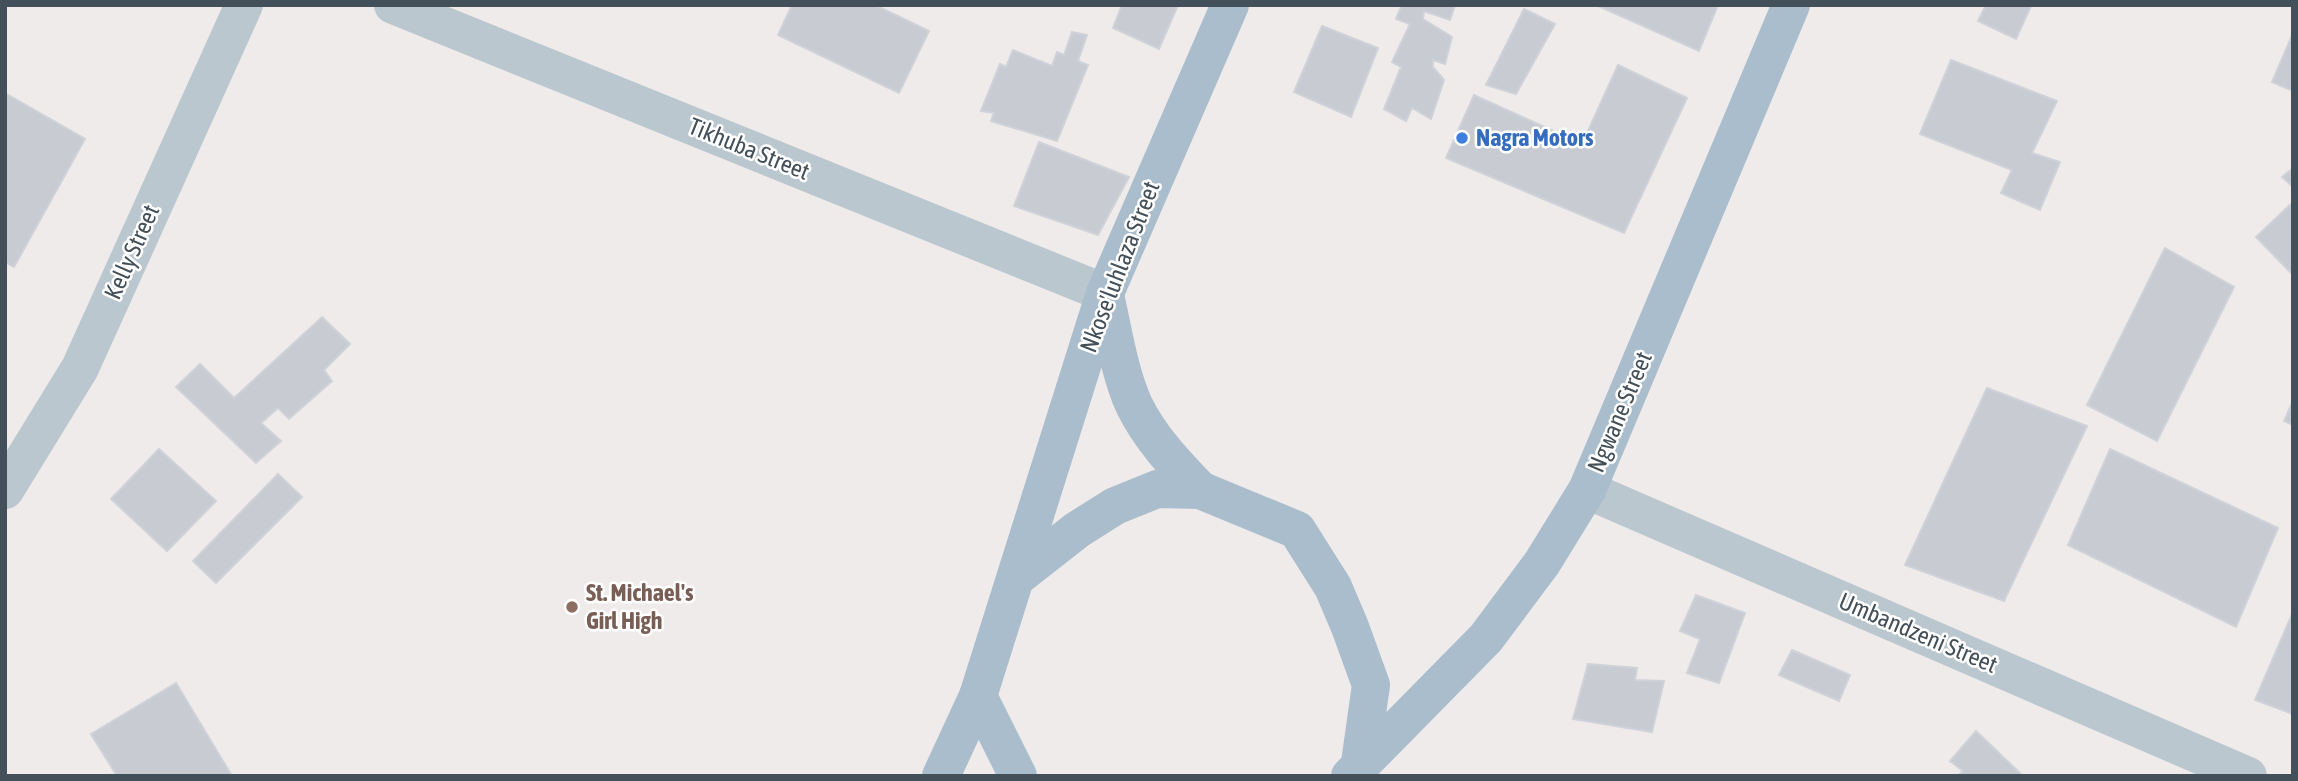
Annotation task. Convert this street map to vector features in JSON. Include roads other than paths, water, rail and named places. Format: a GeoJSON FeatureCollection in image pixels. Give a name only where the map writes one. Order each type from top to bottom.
{"type":"FeatureCollection","features":[{"type":"Feature","properties":{"kind":"main road","name":"Nkose'luhlaza Street"},"geometry":{"type":"LineString","coordinates":[[941,776],[978,696],[1105,292],[1230,5]]}},
{"type":"Feature","properties":{"kind":"main road","name":"Ngwane Street"},"geometry":{"type":"LineString","coordinates":[[1355,769],[1486,638],[1542,564],[1587,490],[1791,5]]}},
{"type":"Feature","properties":{"kind":"main road"},"geometry":{"type":"LineString","coordinates":[[1105,292],[1134,404],[1161,448],[1200,490]]}},
{"type":"Feature","properties":{"kind":"main road"},"geometry":{"type":"LineString","coordinates":[[1017,577],[1077,530],[1115,506],[1157,489],[1200,490],[1297,530],[1333,587],[1371,685],[1355,769]]}},
{"type":"Feature","properties":{"kind":"main road"},"geometry":{"type":"LineString","coordinates":[[978,696],[1018,776]]}},
{"type":"Feature","properties":{"kind":"street","name":"Kelly Street"},"geometry":{"type":"LineString","coordinates":[[5,490],[80,368],[244,5]]}},
{"type":"Feature","properties":{"kind":"street","name":"Tikhuba Street"},"geometry":{"type":"LineString","coordinates":[[393,5],[1105,292]]}},
{"type":"Feature","properties":{"kind":"street","name":"Umbandzeni Street"},"geometry":{"type":"LineString","coordinates":[[1587,490],[2248,776]]}},
{"type":"Feature","properties":{"kind":"place","name":"Nagra Motors"},"geometry":{"type":"Point","coordinates":[1462,138]}},
{"type":"Feature","properties":{"kind":"place","name":"St. Michael's Girl High"},"geometry":{"type":"Point","coordinates":[572,607]}}]}
